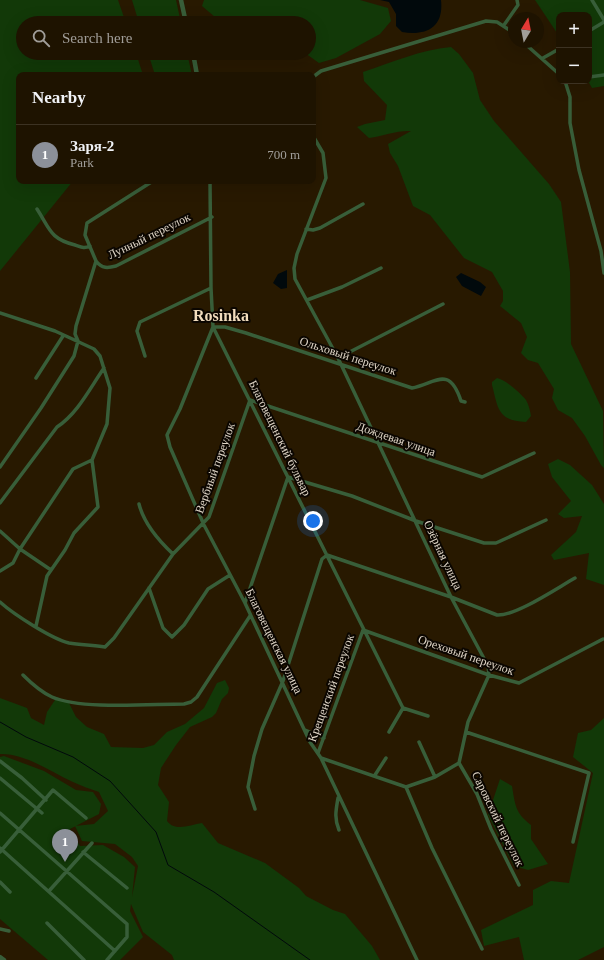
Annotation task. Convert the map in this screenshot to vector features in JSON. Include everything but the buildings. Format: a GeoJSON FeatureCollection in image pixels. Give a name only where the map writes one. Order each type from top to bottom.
{"type":"FeatureCollection","features":[{"type":"Feature","properties":{"kind":"street"},"geometry":{"type":"LineString","coordinates":[[181,0],[184,16]]}},
{"type":"Feature","properties":{"kind":"street"},"geometry":{"type":"LineString","coordinates":[[504,25],[518,5],[517,0]]}},
{"type":"Feature","properties":{"kind":"street"},"geometry":{"type":"LineString","coordinates":[[592,0],[604,21],[592,29]]}},
{"type":"Feature","properties":{"kind":"street"},"geometry":{"type":"LineString","coordinates":[[316,75],[321,71],[342,64],[486,21],[498,22],[508,28]]}},
{"type":"Feature","properties":{"kind":"street"},"geometry":{"type":"LineString","coordinates":[[530,48],[556,71]]}},
{"type":"Feature","properties":{"kind":"street"},"geometry":{"type":"LineString","coordinates":[[542,58],[556,50]]}},
{"type":"Feature","properties":{"kind":"street"},"geometry":{"type":"LineString","coordinates":[[194,60],[196,72]]}},
{"type":"Feature","properties":{"kind":"street"},"geometry":{"type":"LineString","coordinates":[[592,77],[604,75]]}},
{"type":"Feature","properties":{"kind":"street"},"geometry":{"type":"LineString","coordinates":[[567,84],[570,97],[570,123],[579,170],[602,251],[604,273]]}},
{"type":"Feature","properties":{"kind":"street","name":"Озёрная улица"},"geometry":{"type":"LineString","coordinates":[[316,141],[323,153],[326,178],[306,229],[294,268],[295,279],[338,358],[377,443],[451,596],[488,666],[489,675]]}},
{"type":"Feature","properties":{"kind":"street"},"geometry":{"type":"LineString","coordinates":[[0,467],[41,408],[74,356],[78,341],[75,334],[76,326],[96,261],[85,235],[87,223],[148,184]]}},
{"type":"Feature","properties":{"kind":"street"},"geometry":{"type":"LineString","coordinates":[[210,184],[212,217],[211,288],[214,327]]}},
{"type":"Feature","properties":{"kind":"street"},"geometry":{"type":"LineString","coordinates":[[306,229],[313,230],[320,228],[363,204]]}},
{"type":"Feature","properties":{"kind":"street"},"geometry":{"type":"LineString","coordinates":[[37,209],[56,238],[66,243],[85,248],[90,246]]}},
{"type":"Feature","properties":{"kind":"street","name":"Лунный переулок"},"geometry":{"type":"LineString","coordinates":[[96,261],[104,267],[116,266],[212,217]]}},
{"type":"Feature","properties":{"kind":"street"},"geometry":{"type":"LineString","coordinates":[[307,300],[342,287],[381,268]]}},
{"type":"Feature","properties":{"kind":"street"},"geometry":{"type":"LineString","coordinates":[[145,356],[137,331],[140,322],[211,288]]}},
{"type":"Feature","properties":{"kind":"street"},"geometry":{"type":"LineString","coordinates":[[338,358],[444,304]]}},
{"type":"Feature","properties":{"kind":"street"},"geometry":{"type":"LineString","coordinates":[[0,313],[55,331],[94,350],[100,356],[110,388],[110,407],[107,424],[92,460],[98,507],[74,533],[66,550],[51,570],[45,584],[36,626],[9,610],[0,602]]}},
{"type":"Feature","properties":{"kind":"street","name":"Ольховый переулок"},"geometry":{"type":"LineString","coordinates":[[214,327],[225,327],[246,333],[412,388],[434,379],[446,380],[453,384],[461,401],[465,402]]}},
{"type":"Feature","properties":{"kind":"street","name":"Благовещенский бульвар"},"geometry":{"type":"LineString","coordinates":[[214,327],[403,708]]}},
{"type":"Feature","properties":{"kind":"street","name":"Благовещенская улица"},"geometry":{"type":"LineString","coordinates":[[214,327],[180,409],[167,435],[172,455],[204,524],[245,603],[283,681],[310,742],[318,753],[417,960]]}},
{"type":"Feature","properties":{"kind":"street"},"geometry":{"type":"LineString","coordinates":[[36,378],[63,336]]}},
{"type":"Feature","properties":{"kind":"street"},"geometry":{"type":"LineString","coordinates":[[0,503],[57,427],[64,422],[80,405],[104,368]]}},
{"type":"Feature","properties":{"kind":"street","name":"Дождевая улица"},"geometry":{"type":"LineString","coordinates":[[250,400],[482,477],[534,454]]}},
{"type":"Feature","properties":{"kind":"street","name":"Вербный переулок"},"geometry":{"type":"LineString","coordinates":[[36,626],[48,635],[67,642],[106,647],[114,638],[173,554],[182,543],[204,524],[209,517],[250,400]]}},
{"type":"Feature","properties":{"kind":"street"},"geometry":{"type":"LineString","coordinates":[[0,571],[13,563],[20,549],[73,469],[92,460]]}},
{"type":"Feature","properties":{"kind":"street"},"geometry":{"type":"LineString","coordinates":[[245,603],[288,478],[352,496],[416,521],[490,544],[496,543],[546,520]]}},
{"type":"Feature","properties":{"kind":"street"},"geometry":{"type":"LineString","coordinates":[[139,504],[145,521],[159,540],[173,554]]}},
{"type":"Feature","properties":{"kind":"street"},"geometry":{"type":"LineString","coordinates":[[0,531],[20,549],[51,570]]}},
{"type":"Feature","properties":{"kind":"street"},"geometry":{"type":"LineString","coordinates":[[255,809],[248,787],[254,756],[262,729],[283,681],[322,559],[327,555],[451,596],[490,613],[504,615],[575,578]]}},
{"type":"Feature","properties":{"kind":"street"},"geometry":{"type":"LineString","coordinates":[[149,587],[163,628],[172,637],[184,625],[208,589],[230,575]]}},
{"type":"Feature","properties":{"kind":"street"},"geometry":{"type":"LineString","coordinates":[[22,676],[38,690],[62,700],[102,704],[184,704],[191,702],[197,697],[250,616]]}},
{"type":"Feature","properties":{"kind":"street","name":"Ореховый переулок"},"geometry":{"type":"LineString","coordinates":[[363,630],[489,675],[513,682],[524,681],[603,639]]}},
{"type":"Feature","properties":{"kind":"street","name":"Крещенский переулок"},"geometry":{"type":"LineString","coordinates":[[318,753],[363,630]]}},
{"type":"Feature","properties":{"kind":"street"},"geometry":{"type":"LineString","coordinates":[[320,758],[375,775],[406,787],[435,777],[459,763],[468,722],[489,675]]}},
{"type":"Feature","properties":{"kind":"street"},"geometry":{"type":"LineString","coordinates":[[389,732],[403,708],[428,716]]}},
{"type":"Feature","properties":{"kind":"street"},"geometry":{"type":"LineString","coordinates":[[305,730],[324,738]]}},
{"type":"Feature","properties":{"kind":"street"},"geometry":{"type":"LineString","coordinates":[[466,732],[590,773],[573,842]]}},
{"type":"Feature","properties":{"kind":"street"},"geometry":{"type":"LineString","coordinates":[[419,742],[435,777]]}},
{"type":"Feature","properties":{"kind":"street"},"geometry":{"type":"LineString","coordinates":[[375,775],[386,758]]}},
{"type":"Feature","properties":{"kind":"street"},"geometry":{"type":"LineString","coordinates":[[0,762],[22,778],[46,800]]}},
{"type":"Feature","properties":{"kind":"street","name":"Саровский переулок"},"geometry":{"type":"LineString","coordinates":[[459,763],[478,794],[491,829],[519,884]]}},
{"type":"Feature","properties":{"kind":"street"},"geometry":{"type":"LineString","coordinates":[[0,778],[42,813]]}},
{"type":"Feature","properties":{"kind":"street"},"geometry":{"type":"LineString","coordinates":[[406,787],[432,848],[482,949]]}},
{"type":"Feature","properties":{"kind":"street"},"geometry":{"type":"LineString","coordinates":[[86,818],[53,790],[46,800],[1,850],[115,951]]}},
{"type":"Feature","properties":{"kind":"street"},"geometry":{"type":"LineString","coordinates":[[338,797],[335,812],[339,830]]}},
{"type":"Feature","properties":{"kind":"street"},"geometry":{"type":"LineString","coordinates":[[0,813],[127,924],[127,937],[107,960]]}},
{"type":"Feature","properties":{"kind":"street"},"geometry":{"type":"LineString","coordinates":[[49,891],[92,843]]}},
{"type":"Feature","properties":{"kind":"street"},"geometry":{"type":"LineString","coordinates":[[84,852],[127,888]]}},
{"type":"Feature","properties":{"kind":"street"},"geometry":{"type":"LineString","coordinates":[[0,882],[10,892]]}},
{"type":"Feature","properties":{"kind":"street"},"geometry":{"type":"LineString","coordinates":[[47,923],[84,960]]}},
{"type":"Feature","properties":{"kind":"street"},"geometry":{"type":"LineString","coordinates":[[0,929],[9,931]]}},
{"type":"Feature","properties":{"kind":"street"},"geometry":{"type":"LineString","coordinates":[[0,957],[4,960]]}},
{"type":"Feature","properties":{"kind":"green space"},"geometry":{"type":"Polygon","coordinates":[[[0,0],[118,0],[124,16],[16,16],[16,60],[138,60],[142,72],[16,72],[16,184],[71,184],[0,271],[0,0]]]}},
{"type":"Feature","properties":{"kind":"green space"},"geometry":{"type":"Polygon","coordinates":[[[132,0],[176,0],[179,16],[137,16],[132,0]]]}},
{"type":"Feature","properties":{"kind":"green space"},"geometry":{"type":"Polygon","coordinates":[[[204,0],[360,0],[388,8],[391,21],[380,34],[336,58],[319,63],[315,60],[316,16],[214,16],[202,6],[204,0]]]}},
{"type":"Feature","properties":{"kind":"green space"},"geometry":{"type":"Polygon","coordinates":[[[535,0],[604,0],[604,86],[592,88],[590,84],[592,84],[592,12],[556,12],[556,32],[535,0]]]}},
{"type":"Feature","properties":{"kind":"green space"},"geometry":{"type":"Polygon","coordinates":[[[451,47],[459,54],[473,73],[480,100],[494,121],[549,184],[561,202],[570,272],[571,344],[603,411],[604,468],[585,436],[572,418],[558,410],[552,398],[554,389],[538,363],[528,360],[521,353],[527,337],[521,323],[500,306],[503,301],[503,291],[492,272],[464,258],[430,215],[413,206],[398,166],[390,153],[388,144],[411,131],[396,132],[369,138],[357,127],[385,120],[387,105],[364,81],[363,72],[417,54],[451,47]]]}},
{"type":"Feature","properties":{"kind":"green space"},"geometry":{"type":"Polygon","coordinates":[[[150,60],[189,60],[191,72],[154,72],[150,60]]]}},
{"type":"Feature","properties":{"kind":"green space"},"geometry":{"type":"Polygon","coordinates":[[[497,378],[501,379],[517,390],[526,400],[531,416],[526,422],[509,419],[500,411],[492,385],[492,382],[497,378]]]}},
{"type":"Feature","properties":{"kind":"green space"},"geometry":{"type":"Polygon","coordinates":[[[558,459],[570,465],[592,485],[604,504],[604,585],[586,579],[589,553],[554,560],[551,555],[576,532],[582,516],[564,518],[558,514],[571,501],[552,477],[548,464],[558,459]]]}},
{"type":"Feature","properties":{"kind":"green space"},"geometry":{"type":"Polygon","coordinates":[[[225,680],[229,688],[228,693],[222,699],[216,713],[212,717],[190,727],[161,768],[158,785],[169,802],[167,821],[178,827],[202,823],[218,843],[265,863],[299,888],[306,896],[333,910],[345,914],[372,946],[380,960],[174,960],[172,955],[143,932],[131,904],[130,911],[143,937],[120,960],[48,960],[0,919],[0,757],[4,756],[44,771],[76,790],[93,792],[101,804],[99,814],[76,826],[94,824],[108,811],[99,792],[76,783],[28,760],[0,754],[0,698],[27,708],[31,718],[44,725],[47,712],[57,697],[69,703],[76,717],[87,727],[104,734],[111,747],[143,748],[154,745],[167,732],[185,724],[204,708],[217,683],[225,680]],[[75,826],[70,829],[80,846],[103,845],[124,857],[135,867],[132,897],[138,866],[132,857],[115,844],[82,841],[75,826]]]}},
{"type":"Feature","properties":{"kind":"green space"},"geometry":{"type":"Polygon","coordinates":[[[604,718],[604,947],[578,960],[524,960],[519,937],[484,946],[481,930],[533,905],[533,890],[551,881],[569,883],[593,773],[573,757],[578,733],[591,730],[604,718]]]}},
{"type":"Feature","properties":{"kind":"green space"},"geometry":{"type":"Polygon","coordinates":[[[500,779],[512,786],[517,808],[526,821],[531,825],[531,839],[548,864],[528,870],[514,866],[488,815],[500,779]]]}},
{"type":"Feature","properties":{"kind":"shaded area"},"geometry":{"type":"Polygon","coordinates":[[[380,0],[441,0],[440,17],[432,28],[426,31],[411,33],[402,32],[396,26],[396,14],[389,2],[380,0]]]}},
{"type":"Feature","properties":{"kind":"shaded area"},"geometry":{"type":"Polygon","coordinates":[[[287,270],[287,288],[281,289],[273,283],[278,274],[287,270]]]}},
{"type":"Feature","properties":{"kind":"shaded area"},"geometry":{"type":"Polygon","coordinates":[[[461,273],[480,282],[486,287],[481,296],[462,286],[456,277],[461,273]]]}},
{"type":"Feature","properties":{"kind":"waterway"},"geometry":{"type":"LineString","coordinates":[[0,722],[26,737],[73,757],[110,781],[156,832],[168,865],[214,892],[310,960]]}},
{"type":"Feature","properties":{"kind":"place","name":"Заря-2"},"geometry":{"type":"Point","coordinates":[65,862]}},
{"type":"Feature","properties":{"kind":"district","name":"Rosinka"},"geometry":{"type":"Point","coordinates":[221,315]}}]}
